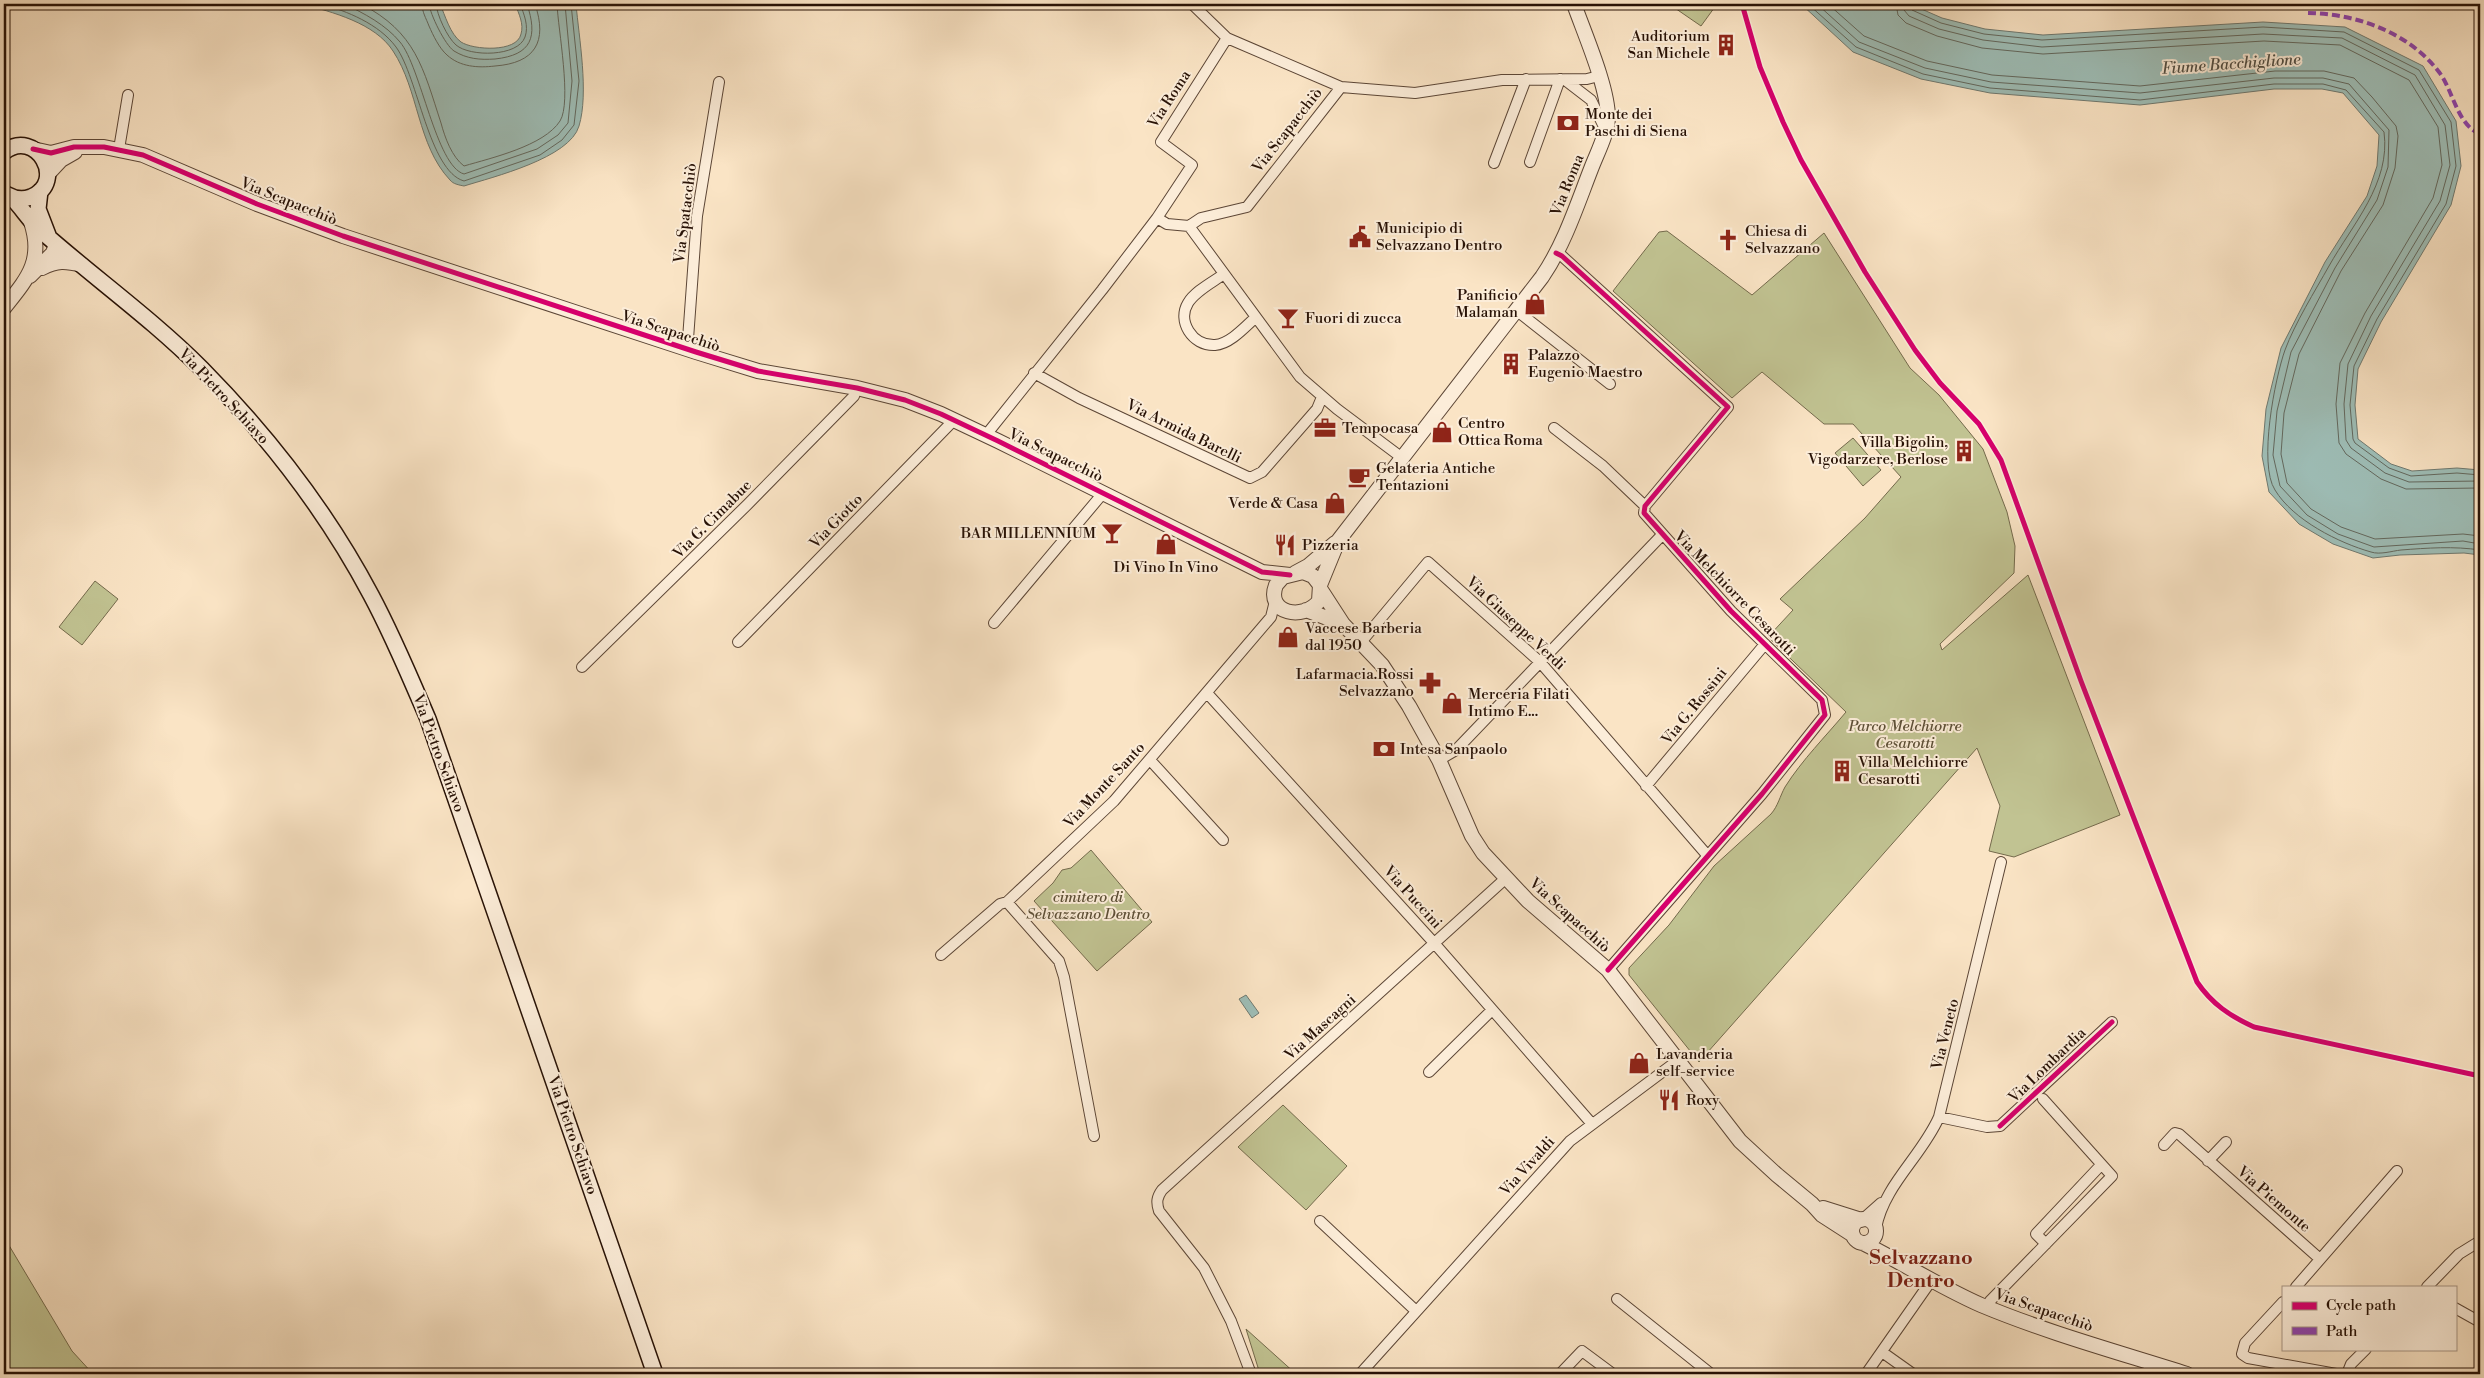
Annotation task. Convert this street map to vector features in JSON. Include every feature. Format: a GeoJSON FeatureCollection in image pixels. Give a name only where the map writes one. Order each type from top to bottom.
{"type":"FeatureCollection","features":[{"type":"Feature","properties":{"kind":"main road"},"geometry":{"type":"LineString","coordinates":[[7,150],[33,149],[44,160],[47,175],[40,191],[38,209],[52,240]]}},
{"type":"Feature","properties":{"kind":"main road"},"geometry":{"type":"LineString","coordinates":[[8,195],[27,198],[40,191]]}},
{"type":"Feature","properties":{"kind":"main road","name":"Via Pietro Schiavo"},"geometry":{"type":"LineString","coordinates":[[8,195],[31,222],[154,324],[201,368],[257,427],[336,536],[370,594],[398,648],[428,719],[655,1374]]}},
{"type":"Feature","properties":{"kind":"street"},"geometry":{"type":"LineString","coordinates":[[1192,4],[1227,38],[1341,87],[1415,93],[1502,80],[1563,80],[1600,76]]}},
{"type":"Feature","properties":{"kind":"street","name":"Via Roma"},"geometry":{"type":"LineString","coordinates":[[1292,574],[1308,566],[1338,541],[1548,269],[1556,253],[1606,131],[1608,119],[1600,76],[1574,4]]}},
{"type":"Feature","properties":{"kind":"street","name":"Via Roma"},"geometry":{"type":"LineString","coordinates":[[1156,218],[1192,164],[1161,142],[1227,38]]}},
{"type":"Feature","properties":{"kind":"street"},"geometry":{"type":"LineString","coordinates":[[1494,163],[1526,79]]}},
{"type":"Feature","properties":{"kind":"street"},"geometry":{"type":"LineString","coordinates":[[1563,80],[1581,90],[1591,100],[1606,131]]}},
{"type":"Feature","properties":{"kind":"street"},"geometry":{"type":"LineString","coordinates":[[1530,162],[1563,80]]}},
{"type":"Feature","properties":{"kind":"street","name":"Via Spatacchiò"},"geometry":{"type":"LineString","coordinates":[[686,349],[697,216],[719,82]]}},
{"type":"Feature","properties":{"kind":"street","name":"Via Scapacchiò"},"geometry":{"type":"LineString","coordinates":[[1189,226],[1201,218],[1247,207],[1341,87]]}},
{"type":"Feature","properties":{"kind":"street"},"geometry":{"type":"LineString","coordinates":[[1581,90],[1605,95]]}},
{"type":"Feature","properties":{"kind":"street"},"geometry":{"type":"LineString","coordinates":[[119,149],[128,95]]}},
{"type":"Feature","properties":{"kind":"street"},"geometry":{"type":"LineString","coordinates":[[47,175],[61,160],[87,146]]}},
{"type":"Feature","properties":{"kind":"street","name":"Via Scapacchiò"},"geometry":{"type":"LineString","coordinates":[[33,149],[52,153],[87,146],[119,149],[171,165],[258,204],[374,247],[686,349],[758,371],[857,388],[905,400],[986,435],[1264,573],[1292,574]]}},
{"type":"Feature","properties":{"kind":"street"},"geometry":{"type":"LineString","coordinates":[[1156,218],[1167,224],[1189,226],[1300,377],[1322,397],[1401,457]]}},
{"type":"Feature","properties":{"kind":"street","name":"Via Scapacchiò"},"geometry":{"type":"LineString","coordinates":[[986,435],[1102,290],[1156,218]]}},
{"type":"Feature","properties":{"kind":"street"},"geometry":{"type":"LineString","coordinates":[[26,280],[37,249],[37,238],[31,222]]}},
{"type":"Feature","properties":{"kind":"street"},"geometry":{"type":"LineString","coordinates":[[4,308],[26,280],[53,254],[52,240]]}},
{"type":"Feature","properties":{"kind":"street"},"geometry":{"type":"LineString","coordinates":[[1556,253],[1569,262],[1728,407],[1645,506]]}},
{"type":"Feature","properties":{"kind":"street"},"geometry":{"type":"LineString","coordinates":[[39,269],[53,262],[65,261],[82,265]]}},
{"type":"Feature","properties":{"kind":"street"},"geometry":{"type":"LineString","coordinates":[[1224,274],[1189,301],[1182,314],[1185,327],[1204,344],[1215,345],[1226,341],[1256,317]]}},
{"type":"Feature","properties":{"kind":"street"},"geometry":{"type":"LineString","coordinates":[[1516,310],[1610,384]]}},
{"type":"Feature","properties":{"kind":"street","name":"Via Armida Barelli"},"geometry":{"type":"LineString","coordinates":[[1034,373],[1079,398],[1250,478],[1262,472],[1316,409],[1322,397]]}},
{"type":"Feature","properties":{"kind":"street","name":"Via G. Cimabue"},"geometry":{"type":"LineString","coordinates":[[582,667],[748,504],[854,396],[857,388]]}},
{"type":"Feature","properties":{"kind":"street","name":"Via Giotto"},"geometry":{"type":"LineString","coordinates":[[738,642],[954,420]]}},
{"type":"Feature","properties":{"kind":"street","name":"Via Melchiorre Cesarotti"},"geometry":{"type":"LineString","coordinates":[[1554,428],[1603,466],[1645,506],[1644,513],[1662,534],[1765,644],[1822,700],[1825,715],[1762,794],[1608,970]]}},
{"type":"Feature","properties":{"kind":"street"},"geometry":{"type":"LineString","coordinates":[[994,623],[1104,492]]}},
{"type":"Feature","properties":{"kind":"street"},"geometry":{"type":"LineString","coordinates":[[1439,760],[1456,750],[1662,534]]}},
{"type":"Feature","properties":{"kind":"street","name":"Via Roma"},"geometry":{"type":"LineString","coordinates":[[1320,587],[1338,541]]}},
{"type":"Feature","properties":{"kind":"street","name":"Via Giuseppe Verdi"},"geometry":{"type":"LineString","coordinates":[[1362,641],[1428,562],[1540,662],[1707,855]]}},
{"type":"Feature","properties":{"kind":"street"},"geometry":{"type":"LineString","coordinates":[[1264,573],[1274,598],[1286,612]]}},
{"type":"Feature","properties":{"kind":"street"},"geometry":{"type":"LineString","coordinates":[[1271,617],[1286,612],[1306,610],[1319,601],[1320,587],[1308,574],[1292,574],[1279,580],[1274,598]]}},
{"type":"Feature","properties":{"kind":"street","name":"Via Scapacchiò"},"geometry":{"type":"LineString","coordinates":[[1320,587],[1343,624],[1362,641],[1393,681],[1439,760],[1472,836],[1483,853],[1505,879],[1608,970],[1740,1141],[1777,1175],[1812,1204],[1822,1215],[1858,1239],[1898,1260],[1931,1281],[1987,1307],[2035,1326],[2187,1374]]}},
{"type":"Feature","properties":{"kind":"street","name":"Via Monte Santo"},"geometry":{"type":"LineString","coordinates":[[941,955],[1000,904],[1007,902],[1114,801],[1271,617],[1274,598]]}},
{"type":"Feature","properties":{"kind":"street","name":"Via Scapacchiò"},"geometry":{"type":"LineString","coordinates":[[1306,610],[1343,624]]}},
{"type":"Feature","properties":{"kind":"street","name":"Via G. Rossini"},"geometry":{"type":"LineString","coordinates":[[1646,786],[1653,780],[1765,644]]}},
{"type":"Feature","properties":{"kind":"street","name":"Via Puccini"},"geometry":{"type":"LineString","coordinates":[[1207,693],[1435,944],[1592,1124]]}},
{"type":"Feature","properties":{"kind":"street"},"geometry":{"type":"LineString","coordinates":[[1150,760],[1223,840]]}},
{"type":"Feature","properties":{"kind":"street","name":"Via Veneto"},"geometry":{"type":"LineString","coordinates":[[1876,1229],[1878,1215],[1886,1198],[1927,1140],[1939,1117],[2001,862]]}},
{"type":"Feature","properties":{"kind":"street","name":"Via Mascagni"},"geometry":{"type":"LineString","coordinates":[[1251,1374],[1231,1321],[1204,1268],[1159,1211],[1157,1200],[1162,1190],[1505,879]]}},
{"type":"Feature","properties":{"kind":"street"},"geometry":{"type":"LineString","coordinates":[[1007,902],[1059,962],[1064,977],[1094,1136]]}},
{"type":"Feature","properties":{"kind":"street"},"geometry":{"type":"LineString","coordinates":[[1429,1072],[1492,1010]]}},
{"type":"Feature","properties":{"kind":"street","name":"Via Lombardia"},"geometry":{"type":"LineString","coordinates":[[1939,1117],[1987,1127],[2000,1126],[2112,1022]]}},
{"type":"Feature","properties":{"kind":"street","name":"Via Vivaldi"},"geometry":{"type":"LineString","coordinates":[[1360,1374],[1570,1141],[1678,1061]]}},
{"type":"Feature","properties":{"kind":"street"},"geometry":{"type":"LineString","coordinates":[[1987,1307],[1990,1301],[2112,1176],[2043,1099]]}},
{"type":"Feature","properties":{"kind":"street","name":"Via Piemonte"},"geometry":{"type":"LineString","coordinates":[[2164,1144],[2176,1133],[2179,1134],[2320,1259]]}},
{"type":"Feature","properties":{"kind":"street"},"geometry":{"type":"LineString","coordinates":[[2208,1161],[2226,1142]]}},
{"type":"Feature","properties":{"kind":"street"},"geometry":{"type":"LineString","coordinates":[[2046,1244],[2036,1234],[2102,1165]]}},
{"type":"Feature","properties":{"kind":"street"},"geometry":{"type":"LineString","coordinates":[[2297,1286],[2397,1171]]}},
{"type":"Feature","properties":{"kind":"street","name":"Via Veneto"},"geometry":{"type":"LineString","coordinates":[[1862,1220],[1886,1198]]}},
{"type":"Feature","properties":{"kind":"street","name":"Via Scapacchiò"},"geometry":{"type":"LineString","coordinates":[[1812,1204],[1838,1214],[1873,1223],[1898,1260]]}},
{"type":"Feature","properties":{"kind":"street"},"geometry":{"type":"LineString","coordinates":[[1862,1220],[1854,1224],[1858,1239],[1873,1240],[1876,1229]]}},
{"type":"Feature","properties":{"kind":"street"},"geometry":{"type":"LineString","coordinates":[[1320,1221],[1416,1311]]}},
{"type":"Feature","properties":{"kind":"street"},"geometry":{"type":"LineString","coordinates":[[2428,1286],[2459,1254],[2480,1241]]}},
{"type":"Feature","properties":{"kind":"street"},"geometry":{"type":"LineString","coordinates":[[1866,1374],[1931,1281]]}},
{"type":"Feature","properties":{"kind":"street"},"geometry":{"type":"LineString","coordinates":[[1617,1299],[1711,1374]]}},
{"type":"Feature","properties":{"kind":"street"},"geometry":{"type":"LineString","coordinates":[[2282,1303],[2245,1344],[2242,1354],[2248,1358],[2336,1374]]}},
{"type":"Feature","properties":{"kind":"street"},"geometry":{"type":"LineString","coordinates":[[2456,1309],[2480,1322]]}},
{"type":"Feature","properties":{"kind":"street"},"geometry":{"type":"LineString","coordinates":[[2347,1374],[2351,1364],[2365,1350]]}},
{"type":"Feature","properties":{"kind":"street"},"geometry":{"type":"LineString","coordinates":[[1560,1374],[1582,1351],[1613,1374]]}},
{"type":"Feature","properties":{"kind":"street"},"geometry":{"type":"LineString","coordinates":[[1882,1352],[1913,1374]]}},
{"type":"Feature","properties":{"kind":"green space"},"geometry":{"type":"Polygon","coordinates":[[[1669,4],[1717,4],[1701,26],[1669,4]]]}},
{"type":"Feature","properties":{"kind":"green space","name":"Parco Melchiorre Cesarotti"},"geometry":{"type":"Polygon","coordinates":[[[1667,231],[1752,295],[1824,233],[1910,368],[1939,395],[1983,449],[2007,512],[2015,546],[2014,573],[1940,644],[1942,650],[2028,575],[2120,815],[2014,857],[1989,851],[2000,806],[1977,748],[1699,1062],[1629,975],[1629,968],[1669,925],[1714,866],[1771,814],[1792,777],[1846,712],[1768,637],[1793,610],[1780,599],[1865,518],[1901,477],[1853,424],[1824,424],[1762,372],[1732,398],[1613,291],[1659,232],[1667,231]]]}},
{"type":"Feature","properties":{"kind":"green space"},"geometry":{"type":"Polygon","coordinates":[[[1853,438],[1881,470],[1863,486],[1835,453],[1853,438]]]}},
{"type":"Feature","properties":{"kind":"green space"},"geometry":{"type":"Polygon","coordinates":[[[95,581],[118,599],[82,645],[59,627],[95,581]]]}},
{"type":"Feature","properties":{"kind":"green space","name":"cimitero di Selvazzano Dentro"},"geometry":{"type":"Polygon","coordinates":[[[1091,850],[1152,922],[1097,971],[1034,901],[1053,883],[1062,870],[1071,868],[1091,850]]]}},
{"type":"Feature","properties":{"kind":"green space"},"geometry":{"type":"Polygon","coordinates":[[[1283,1105],[1347,1166],[1306,1210],[1238,1147],[1283,1105]]]}},
{"type":"Feature","properties":{"kind":"green space"},"geometry":{"type":"Polygon","coordinates":[[[4,1237],[72,1351],[93,1374],[4,1374],[4,1237]]]}},
{"type":"Feature","properties":{"kind":"green space"},"geometry":{"type":"Polygon","coordinates":[[[1246,1329],[1296,1374],[1260,1374],[1246,1329]]]}},
{"type":"Feature","properties":{"kind":"water"},"geometry":{"type":"Polygon","coordinates":[[[302,4],[440,4],[457,39],[475,47],[494,48],[512,44],[518,40],[521,34],[521,23],[515,4],[576,4],[583,82],[582,113],[579,126],[573,137],[561,148],[529,165],[464,186],[454,183],[439,166],[431,151],[402,66],[385,41],[352,20],[302,4]]]}},
{"type":"Feature","properties":{"kind":"water","name":"Fiume Bacchiglione"},"geometry":{"type":"Polygon","coordinates":[[[1801,4],[1910,4],[1942,18],[1985,29],[2043,35],[2263,22],[2345,27],[2423,66],[2456,121],[2461,166],[2451,205],[2381,322],[2358,369],[2355,405],[2358,439],[2391,464],[2412,471],[2457,468],[2480,470],[2480,555],[2464,553],[2400,555],[2373,558],[2333,544],[2299,524],[2269,492],[2262,456],[2266,409],[2281,348],[2325,262],[2367,196],[2377,166],[2379,135],[2343,93],[2322,89],[2274,89],[2140,105],[1990,93],[1921,79],[1853,52],[1801,4]]]}},
{"type":"Feature","properties":{"kind":"water"},"geometry":{"type":"Polygon","coordinates":[[[1246,995],[1259,1013],[1252,1018],[1239,999],[1246,995]]]}},
{"type":"Feature","properties":{"kind":"marked path"},"geometry":{"type":"LineString","coordinates":[[2308,13],[2345,17],[2363,22],[2397,36],[2412,46],[2439,72],[2466,123],[2480,134]]}},
{"type":"Feature","properties":{"kind":"cycle path"},"geometry":{"type":"LineString","coordinates":[[1742,4],[1760,67],[1801,160],[1865,272],[1915,350],[1940,383],[1979,424],[2001,460],[2081,681],[2197,982],[2222,1009],[2254,1027],[2480,1076]]}},
{"type":"Feature","properties":{"kind":"cycle path"},"geometry":{"type":"LineString","coordinates":[[33,149],[51,153],[74,147],[104,147],[143,155],[257,204],[343,236],[696,352],[758,371],[857,388],[905,400],[941,414],[998,441],[1262,572],[1290,575]]}},
{"type":"Feature","properties":{"kind":"cycle path"},"geometry":{"type":"LineString","coordinates":[[1556,253],[1562,256],[1728,407],[1645,506],[1644,513],[1731,611],[1822,700],[1825,715],[1762,794],[1608,970]]}},
{"type":"Feature","properties":{"kind":"cycle path"},"geometry":{"type":"LineString","coordinates":[[2000,1126],[2112,1022]]}},
{"type":"Feature","properties":{"kind":"place","name":"Auditorium San Michele"},"geometry":{"type":"Point","coordinates":[1726,45]}},
{"type":"Feature","properties":{"kind":"place","name":"Monte dei Paschi di Siena"},"geometry":{"type":"Point","coordinates":[1568,123]}},
{"type":"Feature","properties":{"kind":"place","name":"Municipio di Selvazzano Dentro"},"geometry":{"type":"Point","coordinates":[1360,237]}},
{"type":"Feature","properties":{"kind":"place","name":"Chiesa di Selvazzano"},"geometry":{"type":"Point","coordinates":[1728,240]}},
{"type":"Feature","properties":{"kind":"place","name":"Panificio Malaman"},"geometry":{"type":"Point","coordinates":[1535,304]}},
{"type":"Feature","properties":{"kind":"place","name":"Fuori di zucca"},"geometry":{"type":"Point","coordinates":[1288,318]}},
{"type":"Feature","properties":{"kind":"place","name":"Palazzo Eugenio Maestro"},"geometry":{"type":"Point","coordinates":[1511,364]}},
{"type":"Feature","properties":{"kind":"place","name":"Tempocasa"},"geometry":{"type":"Point","coordinates":[1325,428]}},
{"type":"Feature","properties":{"kind":"place","name":"Centro Ottica Roma"},"geometry":{"type":"Point","coordinates":[1442,432]}},
{"type":"Feature","properties":{"kind":"place","name":"Villa Bigolin, Vigodarzere, Berlose"},"geometry":{"type":"Point","coordinates":[1964,451]}},
{"type":"Feature","properties":{"kind":"place","name":"Gelateria Antiche Tentazioni"},"geometry":{"type":"Point","coordinates":[1359,477]}},
{"type":"Feature","properties":{"kind":"place","name":"Verde & Casa"},"geometry":{"type":"Point","coordinates":[1335,503]}},
{"type":"Feature","properties":{"kind":"place","name":"BAR MILLENNIUM"},"geometry":{"type":"Point","coordinates":[1112,533]}},
{"type":"Feature","properties":{"kind":"place","name":"Di Vino In Vino"},"geometry":{"type":"Point","coordinates":[1166,544]}},
{"type":"Feature","properties":{"kind":"place","name":"Pizzeria"},"geometry":{"type":"Point","coordinates":[1285,545]}},
{"type":"Feature","properties":{"kind":"place","name":"Vaccese Barberia dal 1950"},"geometry":{"type":"Point","coordinates":[1288,637]}},
{"type":"Feature","properties":{"kind":"place","name":"Lafarmacia.Rossi Selvazzano"},"geometry":{"type":"Point","coordinates":[1430,683]}},
{"type":"Feature","properties":{"kind":"place","name":"Merceria Filati Intimo E..."},"geometry":{"type":"Point","coordinates":[1452,703]}},
{"type":"Feature","properties":{"kind":"place","name":"Intesa Sanpaolo"},"geometry":{"type":"Point","coordinates":[1384,749]}},
{"type":"Feature","properties":{"kind":"place","name":"Villa Melchiorre Cesarotti"},"geometry":{"type":"Point","coordinates":[1842,771]}},
{"type":"Feature","properties":{"kind":"place","name":"Lavanderia self-service"},"geometry":{"type":"Point","coordinates":[1639,1063]}},
{"type":"Feature","properties":{"kind":"place","name":"Roxy"},"geometry":{"type":"Point","coordinates":[1669,1100]}},
{"type":"Feature","properties":{"kind":"district","name":"Selvazzano Dentro"},"geometry":{"type":"Point","coordinates":[1921,1268]}}]}
